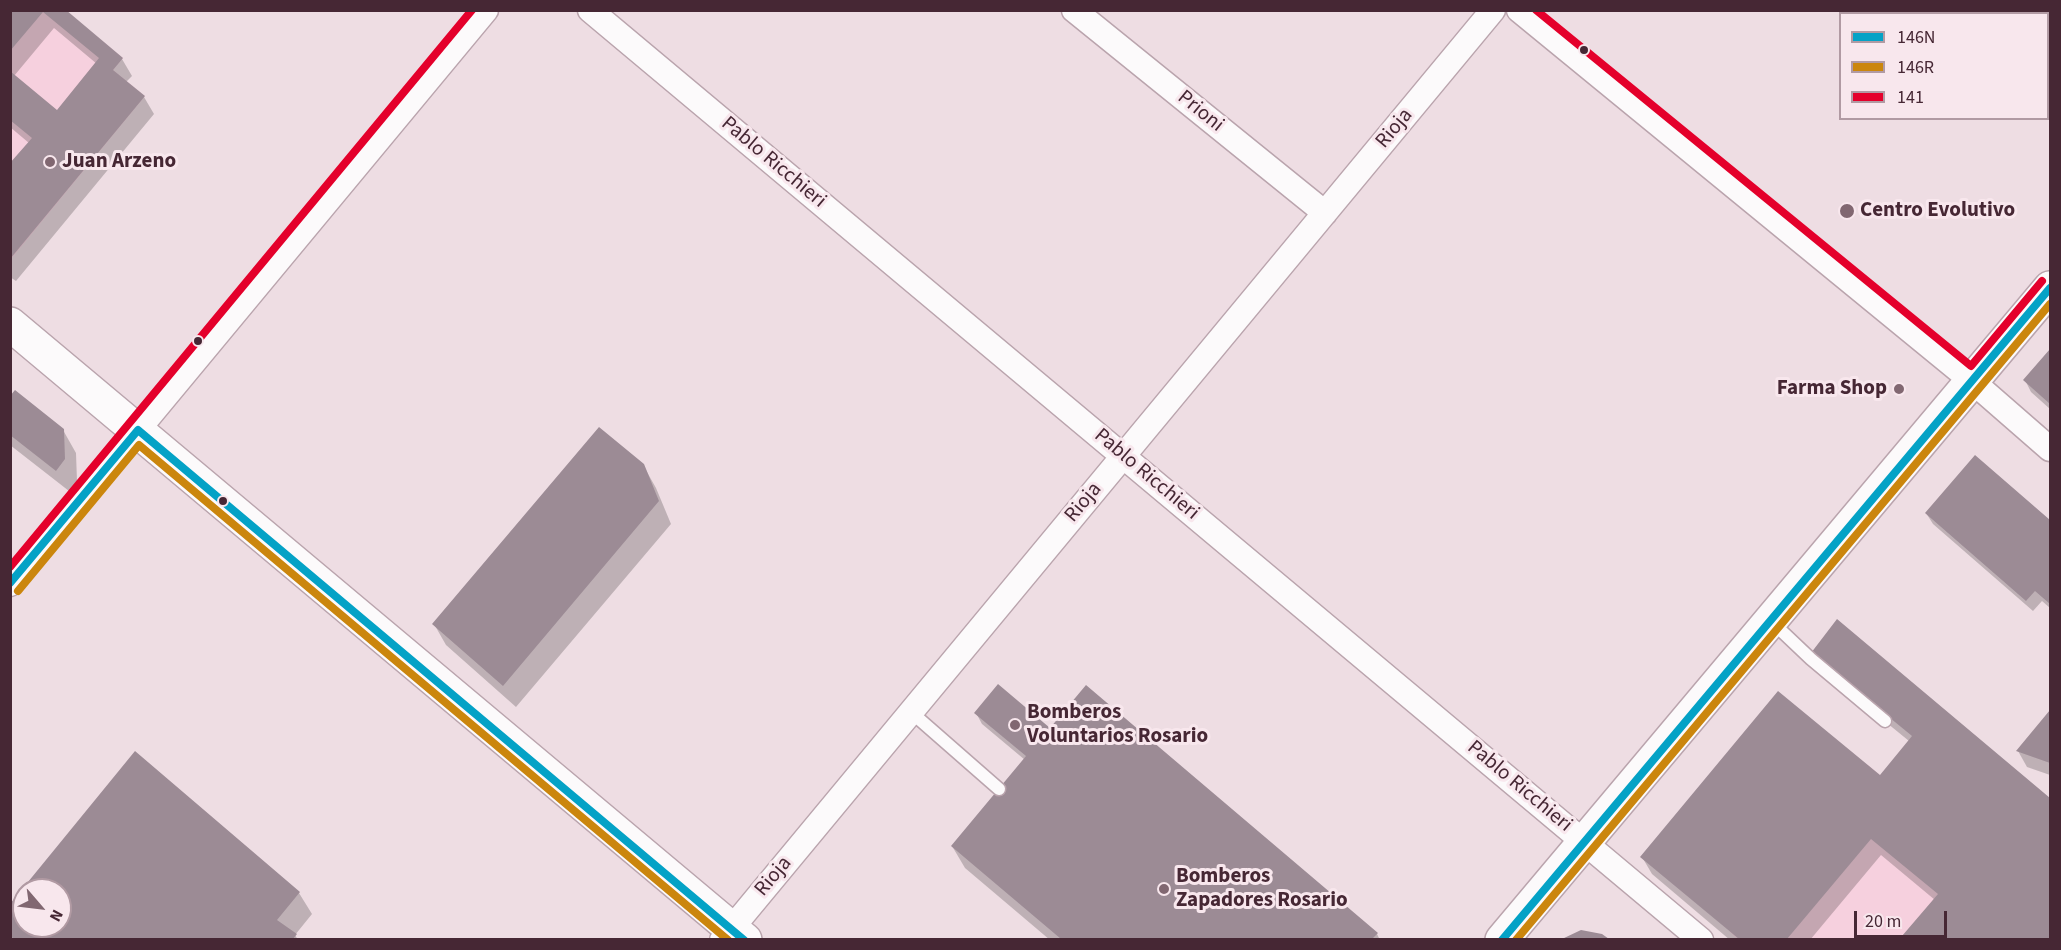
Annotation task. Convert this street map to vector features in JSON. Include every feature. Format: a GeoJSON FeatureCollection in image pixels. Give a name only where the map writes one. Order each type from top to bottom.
{"type":"FeatureCollection","features":[{"type":"Feature","properties":{"kind":"main road"},"geometry":{"type":"LineString","coordinates":[[1502,939],[2050,288]]}},
{"type":"Feature","properties":{"kind":"main road"},"geometry":{"type":"LineString","coordinates":[[10,324],[733,936]]}},
{"type":"Feature","properties":{"kind":"street"},"geometry":{"type":"LineString","coordinates":[[10,584],[486,10]]}},
{"type":"Feature","properties":{"kind":"street","name":"Pablo Ricchieri"},"geometry":{"type":"LineString","coordinates":[[591,10],[1701,939]]}},
{"type":"Feature","properties":{"kind":"street","name":"Prioni"},"geometry":{"type":"LineString","coordinates":[[1074,10],[1325,213]]}},
{"type":"Feature","properties":{"kind":"street","name":"Rioja"},"geometry":{"type":"LineString","coordinates":[[733,936],[911,712],[1493,10]]}},
{"type":"Feature","properties":{"kind":"street"},"geometry":{"type":"LineString","coordinates":[[1519,10],[1972,381],[2050,449]]}},
{"type":"Feature","properties":{"kind":"lane"},"geometry":{"type":"LineString","coordinates":[[1771,621],[1811,659],[1885,721]]}},
{"type":"Feature","properties":{"kind":"lane"},"geometry":{"type":"LineString","coordinates":[[911,712],[999,789]]}},
{"type":"Feature","properties":{"kind":"shaded area","name":"Juan Arzeno"},"geometry":{"type":"Polygon","coordinates":[[[11,11],[66,11],[123,58],[113,70],[145,96],[11,259],[11,11]]]}},
{"type":"Feature","properties":{"kind":"shaded area"},"geometry":{"type":"Polygon","coordinates":[[[1868,765],[2050,917],[2050,940],[1739,940],[1730,932],[1868,765]]]}},
{"type":"Feature","properties":{"kind":"building","name":"Juan Arzeno"},"geometry":{"type":"Polygon","coordinates":[[[10,10],[21,12],[23,10],[66,10],[123,58],[113,70],[145,96],[10,259],[10,163],[32,138],[10,120],[10,71],[57,110],[99,58],[43,12],[10,51],[10,10]]]}},
{"type":"Feature","properties":{"kind":"building"},"geometry":{"type":"Polygon","coordinates":[[[2050,349],[2050,404],[2023,380],[2050,349]]]}},
{"type":"Feature","properties":{"kind":"building"},"geometry":{"type":"Polygon","coordinates":[[[15,390],[64,429],[65,459],[56,471],[10,435],[10,396],[15,390]]]}},
{"type":"Feature","properties":{"kind":"building"},"geometry":{"type":"Polygon","coordinates":[[[599,427],[644,464],[659,501],[503,686],[432,624],[599,427]]]}},
{"type":"Feature","properties":{"kind":"building"},"geometry":{"type":"Polygon","coordinates":[[[1975,455],[2050,520],[2050,604],[2035,591],[2026,601],[1925,513],[1975,455]]]}},
{"type":"Feature","properties":{"kind":"building"},"geometry":{"type":"Polygon","coordinates":[[[1837,619],[2050,798],[2050,939],[1906,939],[1902,936],[1938,894],[1871,839],[1787,939],[1739,939],[1640,857],[1778,691],[1880,775],[1912,736],[1811,653],[1837,619]]]}},
{"type":"Feature","properties":{"kind":"building"},"geometry":{"type":"Polygon","coordinates":[[[998,684],[1050,728],[1086,685],[1378,933],[1372,939],[1061,939],[951,846],[1026,756],[974,713],[998,684]]]}},
{"type":"Feature","properties":{"kind":"building"},"geometry":{"type":"Polygon","coordinates":[[[2050,710],[2050,763],[2016,751],[2050,710]]]}},
{"type":"Feature","properties":{"kind":"building"},"geometry":{"type":"Polygon","coordinates":[[[135,751],[300,892],[277,920],[297,934],[293,939],[13,938],[72,938],[72,878],[31,878],[135,751]]]}},
{"type":"Feature","properties":{"kind":"building"},"geometry":{"type":"Polygon","coordinates":[[[12,902],[12,938],[10,937],[10,904],[12,902]]]}},
{"type":"Feature","properties":{"kind":"building"},"geometry":{"type":"Polygon","coordinates":[[[1581,930],[1602,934],[1609,939],[1562,939],[1581,930]]]}},
{"type":"Feature","properties":{"kind":"transit line","name":"141"},"geometry":{"type":"LineString","coordinates":[[10,567],[472,10]]}},
{"type":"Feature","properties":{"kind":"transit line","name":"141"},"geometry":{"type":"LineString","coordinates":[[1536,10],[1971,366],[2042,281]]}},
{"type":"Feature","properties":{"kind":"transit line","name":"146N"},"geometry":{"type":"LineString","coordinates":[[1502,940],[2050,288]]}},
{"type":"Feature","properties":{"kind":"transit line","name":"146R"},"geometry":{"type":"LineString","coordinates":[[1516,940],[2050,304]]}},
{"type":"Feature","properties":{"kind":"transit line","name":"146N"},"geometry":{"type":"LineString","coordinates":[[10,583],[138,430],[744,940]]}},
{"type":"Feature","properties":{"kind":"transit line","name":"146R"},"geometry":{"type":"LineString","coordinates":[[18,591],[139,445],[728,940]]}},
{"type":"Feature","properties":{"kind":"place","name":"Juan Arzeno"},"geometry":{"type":"Point","coordinates":[50,162]}},
{"type":"Feature","properties":{"kind":"place","name":"Centro Evolutivo"},"geometry":{"type":"Point","coordinates":[1847,211]}},
{"type":"Feature","properties":{"kind":"place","name":"Farma Shop"},"geometry":{"type":"Point","coordinates":[1899,389]}},
{"type":"Feature","properties":{"kind":"place","name":"Bomberos Voluntarios Rosario"},"geometry":{"type":"Point","coordinates":[1015,725]}},
{"type":"Feature","properties":{"kind":"place","name":"Bomberos Zapadores Rosario"},"geometry":{"type":"Point","coordinates":[1164,889]}}]}
